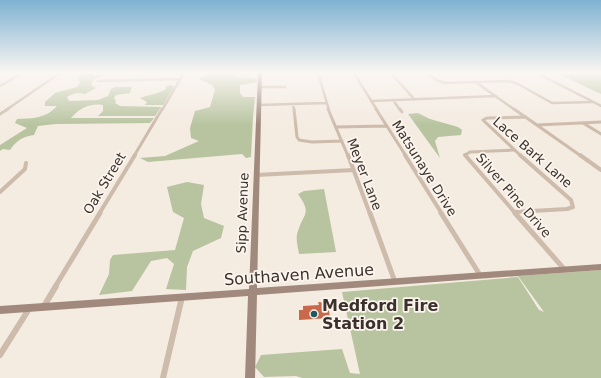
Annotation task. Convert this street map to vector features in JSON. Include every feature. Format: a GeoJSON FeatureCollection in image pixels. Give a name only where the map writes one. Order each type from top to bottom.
{"type":"FeatureCollection","features":[{"type":"Feature","properties":{"kind":"street"},"geometry":{"type":"LineString","coordinates":[[0,114],[34,91]]}},
{"type":"Feature","properties":{"kind":"street","name":"Oak Street"},"geometry":{"type":"LineString","coordinates":[[44,306],[173,91]]}},
{"type":"Feature","properties":{"kind":"street","name":"Sipp Avenue"},"geometry":{"type":"LineString","coordinates":[[250,378],[260,91]]}},
{"type":"Feature","properties":{"kind":"street","name":"Meyer Lane"},"geometry":{"type":"LineString","coordinates":[[323,91],[326,103],[354,170],[395,282]]}},
{"type":"Feature","properties":{"kind":"street","name":"Matsunaye Drive"},"geometry":{"type":"LineString","coordinates":[[365,91],[480,275]]}},
{"type":"Feature","properties":{"kind":"street"},"geometry":{"type":"LineString","coordinates":[[407,91],[414,99]]}},
{"type":"Feature","properties":{"kind":"street"},"geometry":{"type":"LineString","coordinates":[[489,91],[601,170]]}},
{"type":"Feature","properties":{"kind":"street"},"geometry":{"type":"LineString","coordinates":[[530,91],[552,103],[594,102]]}},
{"type":"Feature","properties":{"kind":"street"},"geometry":{"type":"LineString","coordinates":[[572,91],[601,106]]}},
{"type":"Feature","properties":{"kind":"street"},"geometry":{"type":"LineString","coordinates":[[371,101],[497,96]]}},
{"type":"Feature","properties":{"kind":"street"},"geometry":{"type":"LineString","coordinates":[[393,100],[402,112]]}},
{"type":"Feature","properties":{"kind":"street"},"geometry":{"type":"LineString","coordinates":[[259,105],[326,103]]}},
{"type":"Feature","properties":{"kind":"street"},"geometry":{"type":"LineString","coordinates":[[293,104],[299,140],[312,142],[342,141]]}},
{"type":"Feature","properties":{"kind":"street","name":"Lace Bark Lane"},"geometry":{"type":"LineString","coordinates":[[514,212],[567,209],[573,207],[571,200],[485,124],[483,120],[488,118],[526,117]]}},
{"type":"Feature","properties":{"kind":"street"},"geometry":{"type":"LineString","coordinates":[[537,125],[601,122]]}},
{"type":"Feature","properties":{"kind":"street"},"geometry":{"type":"LineString","coordinates":[[583,123],[601,134]]}},
{"type":"Feature","properties":{"kind":"street"},"geometry":{"type":"LineString","coordinates":[[336,127],[387,126]]}},
{"type":"Feature","properties":{"kind":"street","name":"Silver Pine Drive"},"geometry":{"type":"LineString","coordinates":[[514,150],[470,152],[465,155],[565,270]]}},
{"type":"Feature","properties":{"kind":"street"},"geometry":{"type":"LineString","coordinates":[[0,192],[25,169],[26,163]]}},
{"type":"Feature","properties":{"kind":"street"},"geometry":{"type":"LineString","coordinates":[[256,175],[354,170]]}},
{"type":"Feature","properties":{"kind":"street","name":"Southaven Avenue"},"geometry":{"type":"LineString","coordinates":[[0,310],[601,267]]}},
{"type":"Feature","properties":{"kind":"street"},"geometry":{"type":"LineString","coordinates":[[164,378],[182,298]]}},
{"type":"Feature","properties":{"kind":"street"},"geometry":{"type":"LineString","coordinates":[[0,355],[29,308]]}},
{"type":"Feature","properties":{"kind":"green space"},"geometry":{"type":"Polygon","coordinates":[[[64,91],[91,91],[85,94],[78,93],[71,95],[67,97],[69,101],[98,100],[108,96],[110,91],[131,91],[130,93],[116,95],[114,98],[116,101],[115,103],[120,106],[161,107],[155,116],[98,116],[103,111],[103,105],[85,107],[71,118],[154,118],[150,123],[55,124],[38,126],[34,135],[20,140],[10,150],[3,149],[0,151],[0,145],[27,128],[15,123],[17,119],[43,116],[57,106],[45,106],[45,102],[55,93],[64,91]]]}},
{"type":"Feature","properties":{"kind":"green space"},"geometry":{"type":"Polygon","coordinates":[[[172,91],[163,105],[145,105],[147,102],[140,98],[160,92],[172,91]]]}},
{"type":"Feature","properties":{"kind":"green space"},"geometry":{"type":"Polygon","coordinates":[[[215,91],[240,91],[243,97],[255,97],[251,157],[246,158],[242,154],[148,162],[140,158],[165,156],[199,141],[191,138],[190,128],[195,111],[210,107],[215,91]]]}},
{"type":"Feature","properties":{"kind":"green space"},"geometry":{"type":"Polygon","coordinates":[[[594,91],[601,91],[601,94],[594,91]]]}},
{"type":"Feature","properties":{"kind":"green space"},"geometry":{"type":"Polygon","coordinates":[[[418,113],[430,119],[458,127],[462,130],[461,135],[438,137],[435,141],[440,158],[408,114],[418,113]]]}},
{"type":"Feature","properties":{"kind":"green space"},"geometry":{"type":"Polygon","coordinates":[[[187,182],[204,185],[201,204],[204,218],[224,226],[221,238],[193,251],[187,267],[186,290],[166,289],[174,264],[167,258],[151,261],[132,291],[99,295],[109,274],[110,260],[113,255],[175,250],[184,218],[173,212],[167,187],[187,182]]]}},
{"type":"Feature","properties":{"kind":"green space"},"geometry":{"type":"Polygon","coordinates":[[[324,189],[336,252],[299,254],[297,234],[306,213],[306,209],[298,194],[304,191],[324,189]]]}},
{"type":"Feature","properties":{"kind":"green space"},"geometry":{"type":"Polygon","coordinates":[[[601,270],[601,378],[264,377],[255,367],[261,355],[342,349],[350,373],[360,374],[342,292],[518,277],[539,310],[544,312],[518,276],[601,270]]]}},
{"type":"Feature","properties":{"kind":"building","name":"Medford Fire Station 2"},"geometry":{"type":"Polygon","coordinates":[[[318,302],[328,303],[330,318],[299,320],[299,310],[303,310],[303,306],[319,305],[318,302]]]}},
{"type":"Feature","properties":{"kind":"place","name":"Medford Fire Station 2"},"geometry":{"type":"Point","coordinates":[314,314]}}]}
